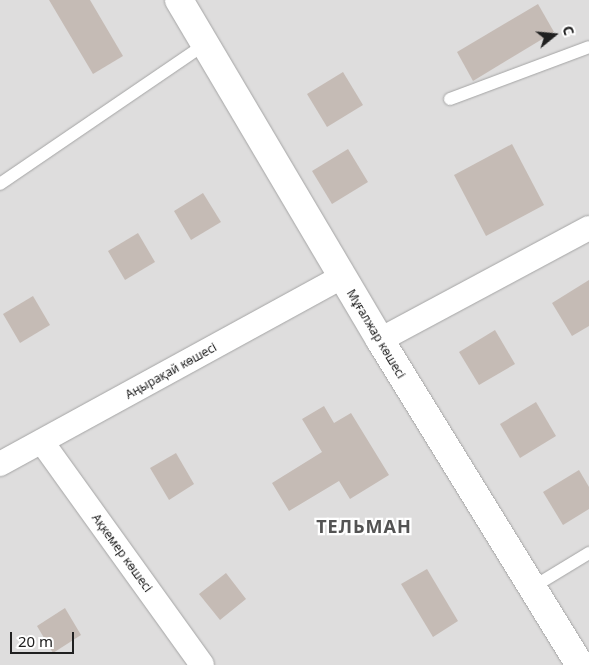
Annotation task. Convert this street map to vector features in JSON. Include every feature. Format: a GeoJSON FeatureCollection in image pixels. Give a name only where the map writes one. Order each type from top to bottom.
{"type":"FeatureCollection","features":[{"type":"Feature","properties":{"kind":"street","name":"Мұғалжар көшесі"},"geometry":{"type":"LineString","coordinates":[[179,0],[341,277],[580,665]]}},
{"type":"Feature","properties":{"kind":"street"},"geometry":{"type":"LineString","coordinates":[[380,340],[589,228]]}},
{"type":"Feature","properties":{"kind":"street","name":"Аңырақай көшесі"},"geometry":{"type":"LineString","coordinates":[[0,464],[341,277]]}},
{"type":"Feature","properties":{"kind":"street","name":"Ақкемер көшесі"},"geometry":{"type":"LineString","coordinates":[[42,442],[202,665]]}},
{"type":"Feature","properties":{"kind":"lane"},"geometry":{"type":"LineString","coordinates":[[0,184],[205,44]]}},
{"type":"Feature","properties":{"kind":"lane"},"geometry":{"type":"LineString","coordinates":[[450,99],[589,47]]}},
{"type":"Feature","properties":{"kind":"lane"},"geometry":{"type":"LineString","coordinates":[[533,587],[589,553]]}},
{"type":"Feature","properties":{"kind":"shaded area","name":"ТЕЛЬМАН"},"geometry":{"type":"Polygon","coordinates":[[[0,0],[589,0],[589,665],[0,665],[0,0]]]}},
{"type":"Feature","properties":{"kind":"building"},"geometry":{"type":"Polygon","coordinates":[[[49,0],[90,0],[123,56],[93,74],[49,0]]]}},
{"type":"Feature","properties":{"kind":"building"},"geometry":{"type":"Polygon","coordinates":[[[538,4],[554,32],[473,81],[457,52],[538,4]]]}},
{"type":"Feature","properties":{"kind":"building"},"geometry":{"type":"Polygon","coordinates":[[[343,72],[363,105],[327,127],[307,94],[343,72]]]}},
{"type":"Feature","properties":{"kind":"building"},"geometry":{"type":"Polygon","coordinates":[[[512,144],[544,205],[486,236],[454,175],[512,144]]]}},
{"type":"Feature","properties":{"kind":"building"},"geometry":{"type":"Polygon","coordinates":[[[348,149],[368,182],[332,204],[312,171],[348,149]]]}},
{"type":"Feature","properties":{"kind":"building"},"geometry":{"type":"Polygon","coordinates":[[[203,193],[221,222],[191,240],[174,211],[203,193]]]}},
{"type":"Feature","properties":{"kind":"building"},"geometry":{"type":"Polygon","coordinates":[[[138,233],[155,262],[125,280],[108,251],[138,233]]]}},
{"type":"Feature","properties":{"kind":"building"},"geometry":{"type":"Polygon","coordinates":[[[589,280],[589,326],[572,336],[552,303],[589,280]]]}},
{"type":"Feature","properties":{"kind":"building"},"geometry":{"type":"Polygon","coordinates":[[[33,296],[50,325],[20,343],[3,314],[33,296]]]}},
{"type":"Feature","properties":{"kind":"building"},"geometry":{"type":"Polygon","coordinates":[[[495,330],[515,364],[479,385],[459,352],[495,330]]]}},
{"type":"Feature","properties":{"kind":"building"},"geometry":{"type":"Polygon","coordinates":[[[536,402],[556,436],[520,458],[500,424],[536,402]]]}},
{"type":"Feature","properties":{"kind":"building"},"geometry":{"type":"Polygon","coordinates":[[[324,406],[334,423],[351,413],[389,475],[350,499],[339,481],[289,511],[272,483],[322,452],[302,419],[324,406]]]}},
{"type":"Feature","properties":{"kind":"building"},"geometry":{"type":"Polygon","coordinates":[[[176,453],[194,484],[169,500],[150,468],[176,453]]]}},
{"type":"Feature","properties":{"kind":"building"},"geometry":{"type":"Polygon","coordinates":[[[579,470],[589,487],[589,509],[563,525],[543,492],[579,470]]]}},
{"type":"Feature","properties":{"kind":"building"},"geometry":{"type":"Polygon","coordinates":[[[427,569],[458,621],[433,637],[401,584],[427,569]]]}},
{"type":"Feature","properties":{"kind":"building"},"geometry":{"type":"Polygon","coordinates":[[[226,573],[246,599],[220,620],[199,594],[226,573]]]}},
{"type":"Feature","properties":{"kind":"building"},"geometry":{"type":"Polygon","coordinates":[[[65,608],[81,635],[53,653],[37,626],[65,608]]]}},
{"type":"Feature","properties":{"kind":"district","name":"ТЕЛЬМАН"},"geometry":{"type":"Point","coordinates":[364,526]}}]}
